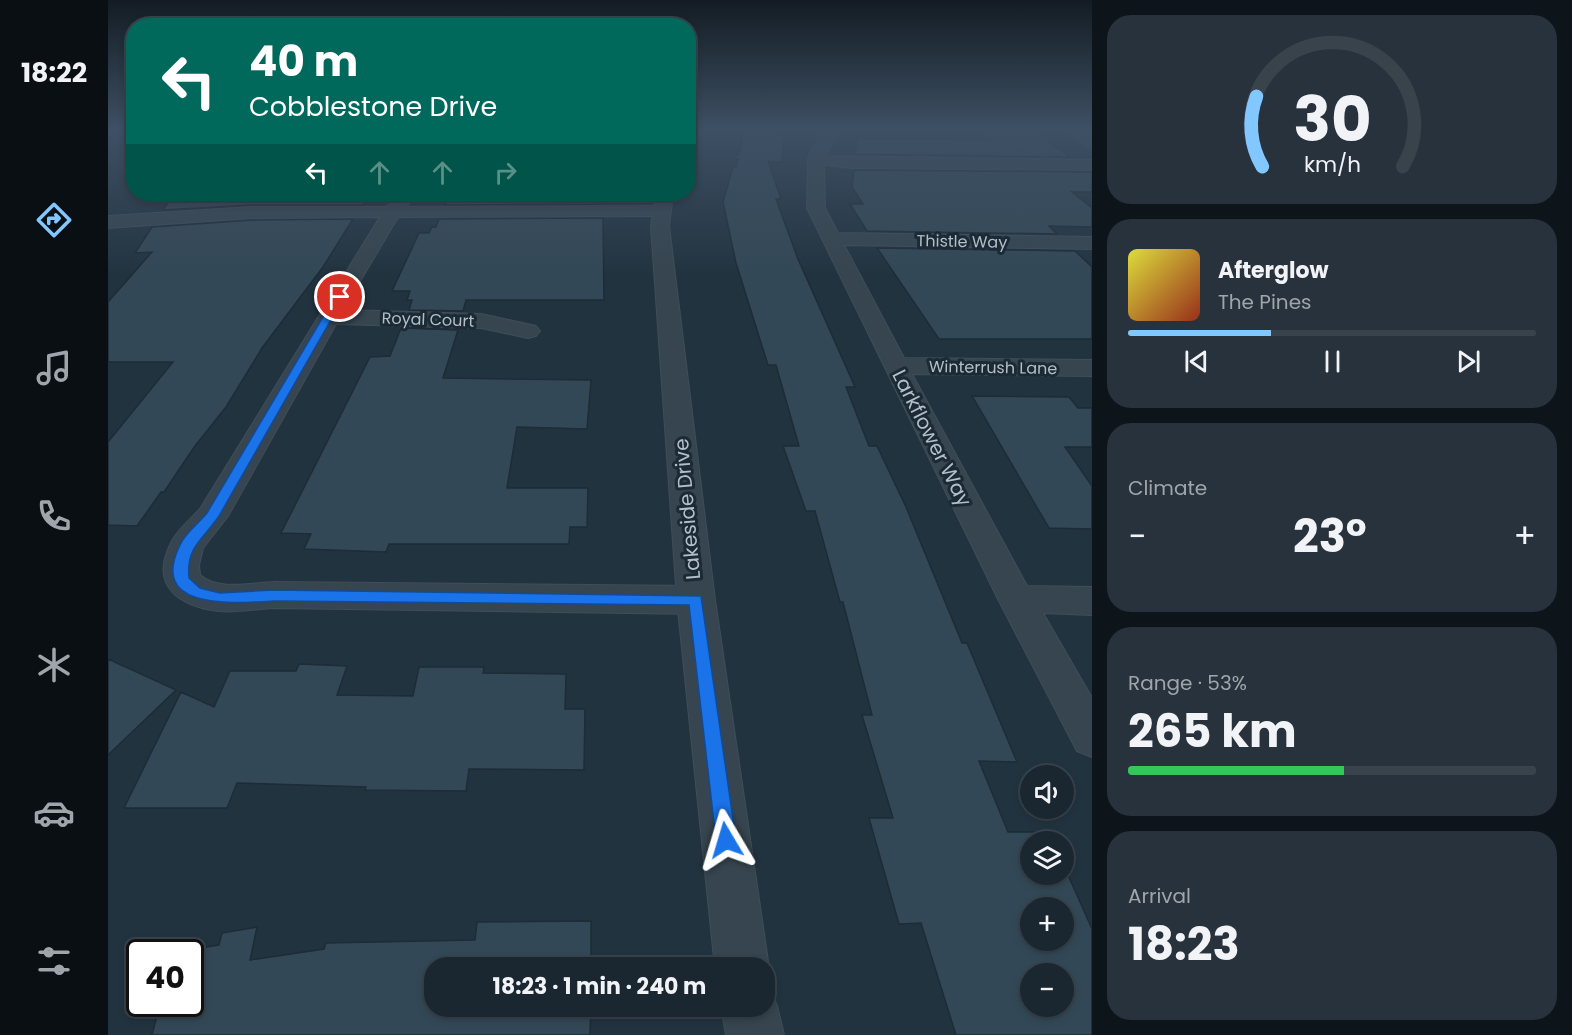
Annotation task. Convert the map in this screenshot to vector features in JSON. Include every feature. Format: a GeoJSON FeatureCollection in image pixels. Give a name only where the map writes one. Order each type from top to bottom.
{"type":"FeatureCollection","features":[{"type":"Feature","properties":{"kind":"street","name":"Larkflower Way"},"geometry":{"type":"LineString","coordinates":[[816,178],[816,208],[831,239],[1016,599],[1092,738]]}},
{"type":"Feature","properties":{"kind":"street"},"geometry":{"type":"LineString","coordinates":[[108,222],[211,213],[400,203],[531,214],[593,211],[662,202]]}},
{"type":"Feature","properties":{"kind":"street","name":"Lakeside Drive"},"geometry":{"type":"LineString","coordinates":[[662,202],[660,226],[696,600],[741,957]]}},
{"type":"Feature","properties":{"kind":"street"},"geometry":{"type":"LineString","coordinates":[[400,203],[328,317],[212,516],[187,545],[181,565],[182,580],[196,593],[220,598],[274,595],[696,600]]}},
{"type":"Feature","properties":{"kind":"street","name":"Thistle Way"},"geometry":{"type":"LineString","coordinates":[[831,239],[1092,243]]}},
{"type":"Feature","properties":{"kind":"street","name":"Royal Court"},"geometry":{"type":"LineString","coordinates":[[328,317],[481,321],[528,331]]}},
{"type":"Feature","properties":{"kind":"street","name":"Winterrush Lane"},"geometry":{"type":"LineString","coordinates":[[895,366],[1092,368]]}},
{"type":"Feature","properties":{"kind":"street"},"geometry":{"type":"LineString","coordinates":[[1016,599],[1092,601]]}},
{"type":"Feature","properties":{"kind":"street"},"geometry":{"type":"LineString","coordinates":[[751,1017],[754,1035]]}},
{"type":"Feature","properties":{"kind":"building"},"geometry":{"type":"Polygon","coordinates":[[[730,178],[774,178],[781,199],[776,199],[798,259],[855,387],[846,387],[869,446],[877,446],[906,507],[962,643],[967,643],[1017,762],[979,761],[1008,832],[1020,832],[1020,885],[1072,885],[1092,929],[1092,1035],[956,1035],[921,923],[899,924],[869,818],[893,818],[862,715],[872,715],[843,602],[840,602],[815,511],[806,511],[783,446],[799,446],[776,365],[768,365],[736,263],[723,202],[730,178]]]}},
{"type":"Feature","properties":{"kind":"building"},"geometry":{"type":"Polygon","coordinates":[[[853,178],[1092,178],[1092,192],[1072,192],[1092,208],[1092,227],[1049,226],[1057,234],[867,231],[850,204],[863,204],[852,187],[853,178]]]}},
{"type":"Feature","properties":{"kind":"building"},"geometry":{"type":"Polygon","coordinates":[[[169,201],[366,201],[363,205],[252,205],[163,210],[169,201]]]}},
{"type":"Feature","properties":{"kind":"building"},"geometry":{"type":"Polygon","coordinates":[[[446,201],[603,201],[603,204],[445,205],[446,201]]]}},
{"type":"Feature","properties":{"kind":"building"},"geometry":{"type":"Polygon","coordinates":[[[603,218],[604,300],[466,300],[463,311],[409,310],[412,300],[407,300],[410,291],[392,291],[419,233],[429,233],[432,227],[436,227],[439,219],[603,218]]]}},
{"type":"Feature","properties":{"kind":"building"},"geometry":{"type":"Polygon","coordinates":[[[353,219],[323,267],[262,348],[226,407],[137,526],[108,525],[108,442],[173,362],[108,362],[108,302],[152,252],[135,253],[152,227],[252,220],[353,219]]]}},
{"type":"Feature","properties":{"kind":"building"},"geometry":{"type":"Polygon","coordinates":[[[877,248],[1075,251],[1092,267],[1092,339],[939,339],[877,248]]]}},
{"type":"Feature","properties":{"kind":"building"},"geometry":{"type":"Polygon","coordinates":[[[401,328],[458,330],[443,378],[591,380],[587,429],[517,427],[507,488],[588,488],[587,527],[570,527],[569,544],[389,544],[386,552],[304,549],[311,534],[281,533],[370,357],[390,356],[401,328]]]}},
{"type":"Feature","properties":{"kind":"building"},"geometry":{"type":"Polygon","coordinates":[[[972,396],[1069,397],[1078,408],[1092,408],[1092,447],[1065,447],[1092,486],[1092,529],[1049,528],[972,396]]]}},
{"type":"Feature","properties":{"kind":"building"},"geometry":{"type":"Polygon","coordinates":[[[108,659],[176,690],[108,755],[108,659]]]}},
{"type":"Feature","properties":{"kind":"building"},"geometry":{"type":"Polygon","coordinates":[[[299,664],[347,666],[337,695],[413,696],[419,667],[484,667],[483,673],[566,674],[565,709],[585,709],[584,770],[469,769],[466,791],[365,790],[366,787],[237,783],[227,808],[124,808],[181,692],[214,707],[230,671],[296,671],[299,664]]]}},
{"type":"Feature","properties":{"kind":"building"},"geometry":{"type":"Polygon","coordinates":[[[591,921],[591,957],[424,957],[424,1017],[591,1017],[590,1035],[152,1035],[157,1017],[204,1017],[204,947],[219,945],[222,933],[257,927],[250,960],[324,949],[326,943],[475,940],[477,922],[591,921]]]}},
{"type":"Feature","properties":{"kind":"route"},"geometry":{"type":"LineString","coordinates":[[340,297],[212,516],[187,545],[181,565],[182,580],[196,593],[220,598],[274,595],[696,600],[726,840]]}}]}
